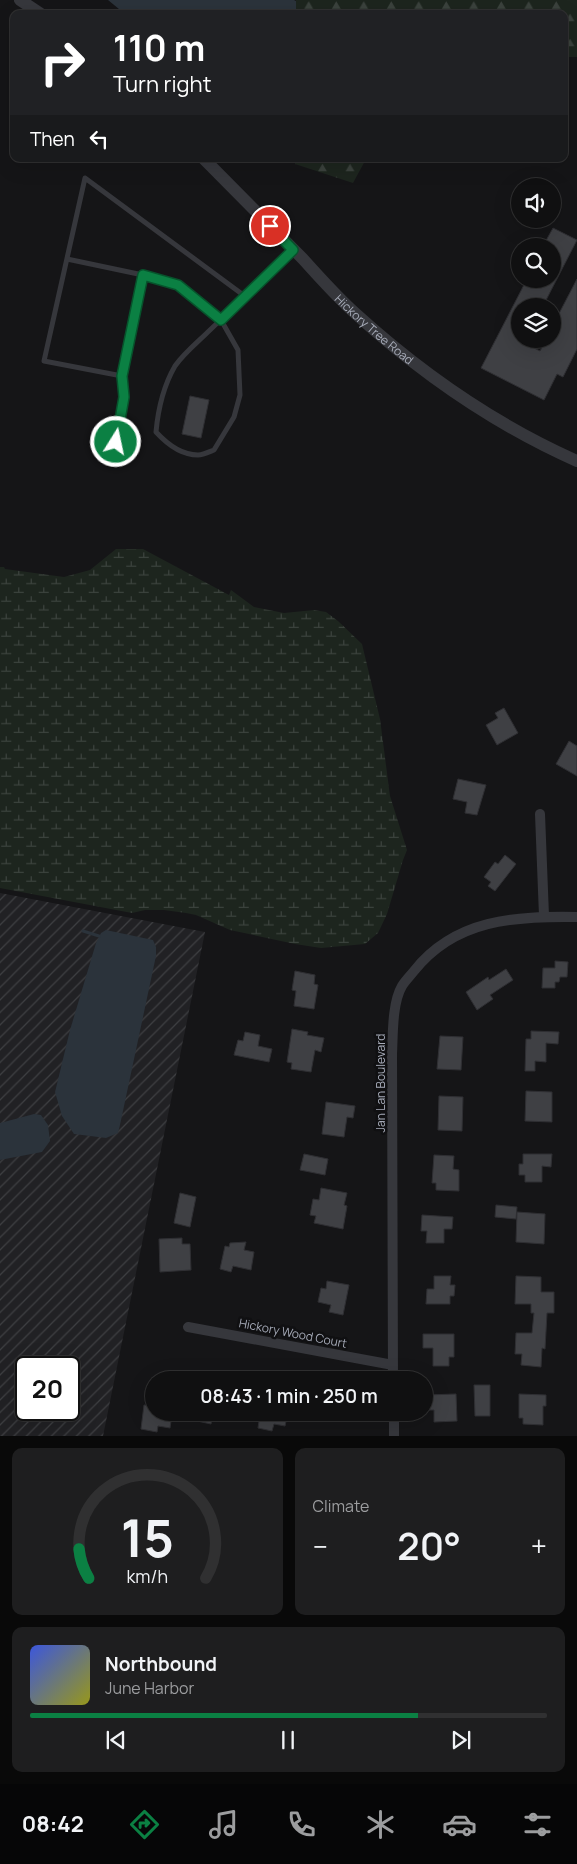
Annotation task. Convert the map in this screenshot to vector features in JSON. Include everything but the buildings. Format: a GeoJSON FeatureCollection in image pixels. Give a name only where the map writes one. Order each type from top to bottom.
{"type":"FeatureCollection","features":[{"type":"Feature","properties":{"kind":"street"},"geometry":{"type":"LineString","coordinates":[[20,0],[35,10]]}},
{"type":"Feature","properties":{"kind":"street","name":"Hickory Tree Road"},"geometry":{"type":"LineString","coordinates":[[207,162],[355,313],[402,352],[451,390],[497,419],[577,461]]}},
{"type":"Feature","properties":{"kind":"street"},"geometry":{"type":"LineString","coordinates":[[540,814],[544,916]]}},
{"type":"Feature","properties":{"kind":"street","name":"Jan Lan Boulevard"},"geometry":{"type":"LineString","coordinates":[[393,1371],[392,1054],[394,1017],[401,987],[426,957],[459,933],[491,923],[544,916],[577,917]]}},
{"type":"Feature","properties":{"kind":"street","name":"Hickory Wood Court"},"geometry":{"type":"LineString","coordinates":[[188,1327],[393,1365]]}},
{"type":"Feature","properties":{"kind":"street"},"geometry":{"type":"LineString","coordinates":[[394,1421],[394,1436]]}},
{"type":"Feature","properties":{"kind":"lane"},"geometry":{"type":"LineString","coordinates":[[122,376],[44,361],[85,178],[246,296]]}},
{"type":"Feature","properties":{"kind":"lane"},"geometry":{"type":"LineString","coordinates":[[67,259],[143,275],[178,285],[221,320],[238,350],[240,395],[234,417],[214,450],[199,456],[177,450],[166,443],[156,432],[158,413],[165,390],[176,365],[221,320],[293,250]]}},
{"type":"Feature","properties":{"kind":"lane"},"geometry":{"type":"LineString","coordinates":[[116,442],[124,397],[122,376],[143,275]]}},
{"type":"Feature","properties":{"kind":"shaded area"},"geometry":{"type":"Polygon","coordinates":[[[108,0],[296,1],[296,10],[120,10],[108,0]]]}},
{"type":"Feature","properties":{"kind":"shaded area"},"geometry":{"type":"Polygon","coordinates":[[[0,893],[205,932],[103,1436],[0,1436],[0,893]]]}},
{"type":"Feature","properties":{"kind":"shaded area"},"geometry":{"type":"Polygon","coordinates":[[[106,930],[153,940],[156,947],[156,956],[118,1133],[106,1138],[74,1134],[62,1116],[55,1092],[70,1030],[96,943],[101,933],[106,930]]]}},
{"type":"Feature","properties":{"kind":"shaded area"},"geometry":{"type":"Polygon","coordinates":[[[34,1114],[41,1115],[48,1125],[50,1141],[42,1152],[0,1160],[0,1123],[34,1114]]]}},
{"type":"Feature","properties":{"kind":"green space"},"geometry":{"type":"Polygon","coordinates":[[[296,0],[577,0],[577,57],[568,57],[568,10],[296,10],[296,0]]]}},
{"type":"Feature","properties":{"kind":"green space"},"geometry":{"type":"Polygon","coordinates":[[[295,162],[364,162],[353,183],[295,164],[295,162]]]}},
{"type":"Feature","properties":{"kind":"green space"},"geometry":{"type":"Polygon","coordinates":[[[116,549],[143,549],[229,595],[231,590],[254,607],[284,613],[314,610],[326,612],[362,644],[380,719],[390,796],[407,850],[387,914],[378,933],[365,944],[321,948],[230,930],[196,915],[186,913],[145,910],[132,913],[0,888],[0,567],[64,577],[90,570],[116,549]]]}},
{"type":"Feature","properties":{"kind":"waterway"},"geometry":{"type":"LineString","coordinates":[[83,931],[99,936]]}},
{"type":"Feature","properties":{"kind":"route"},"geometry":{"type":"LineString","coordinates":[[116,442],[124,397],[122,376],[143,275],[178,285],[221,320],[293,250],[270,226]]}}]}
